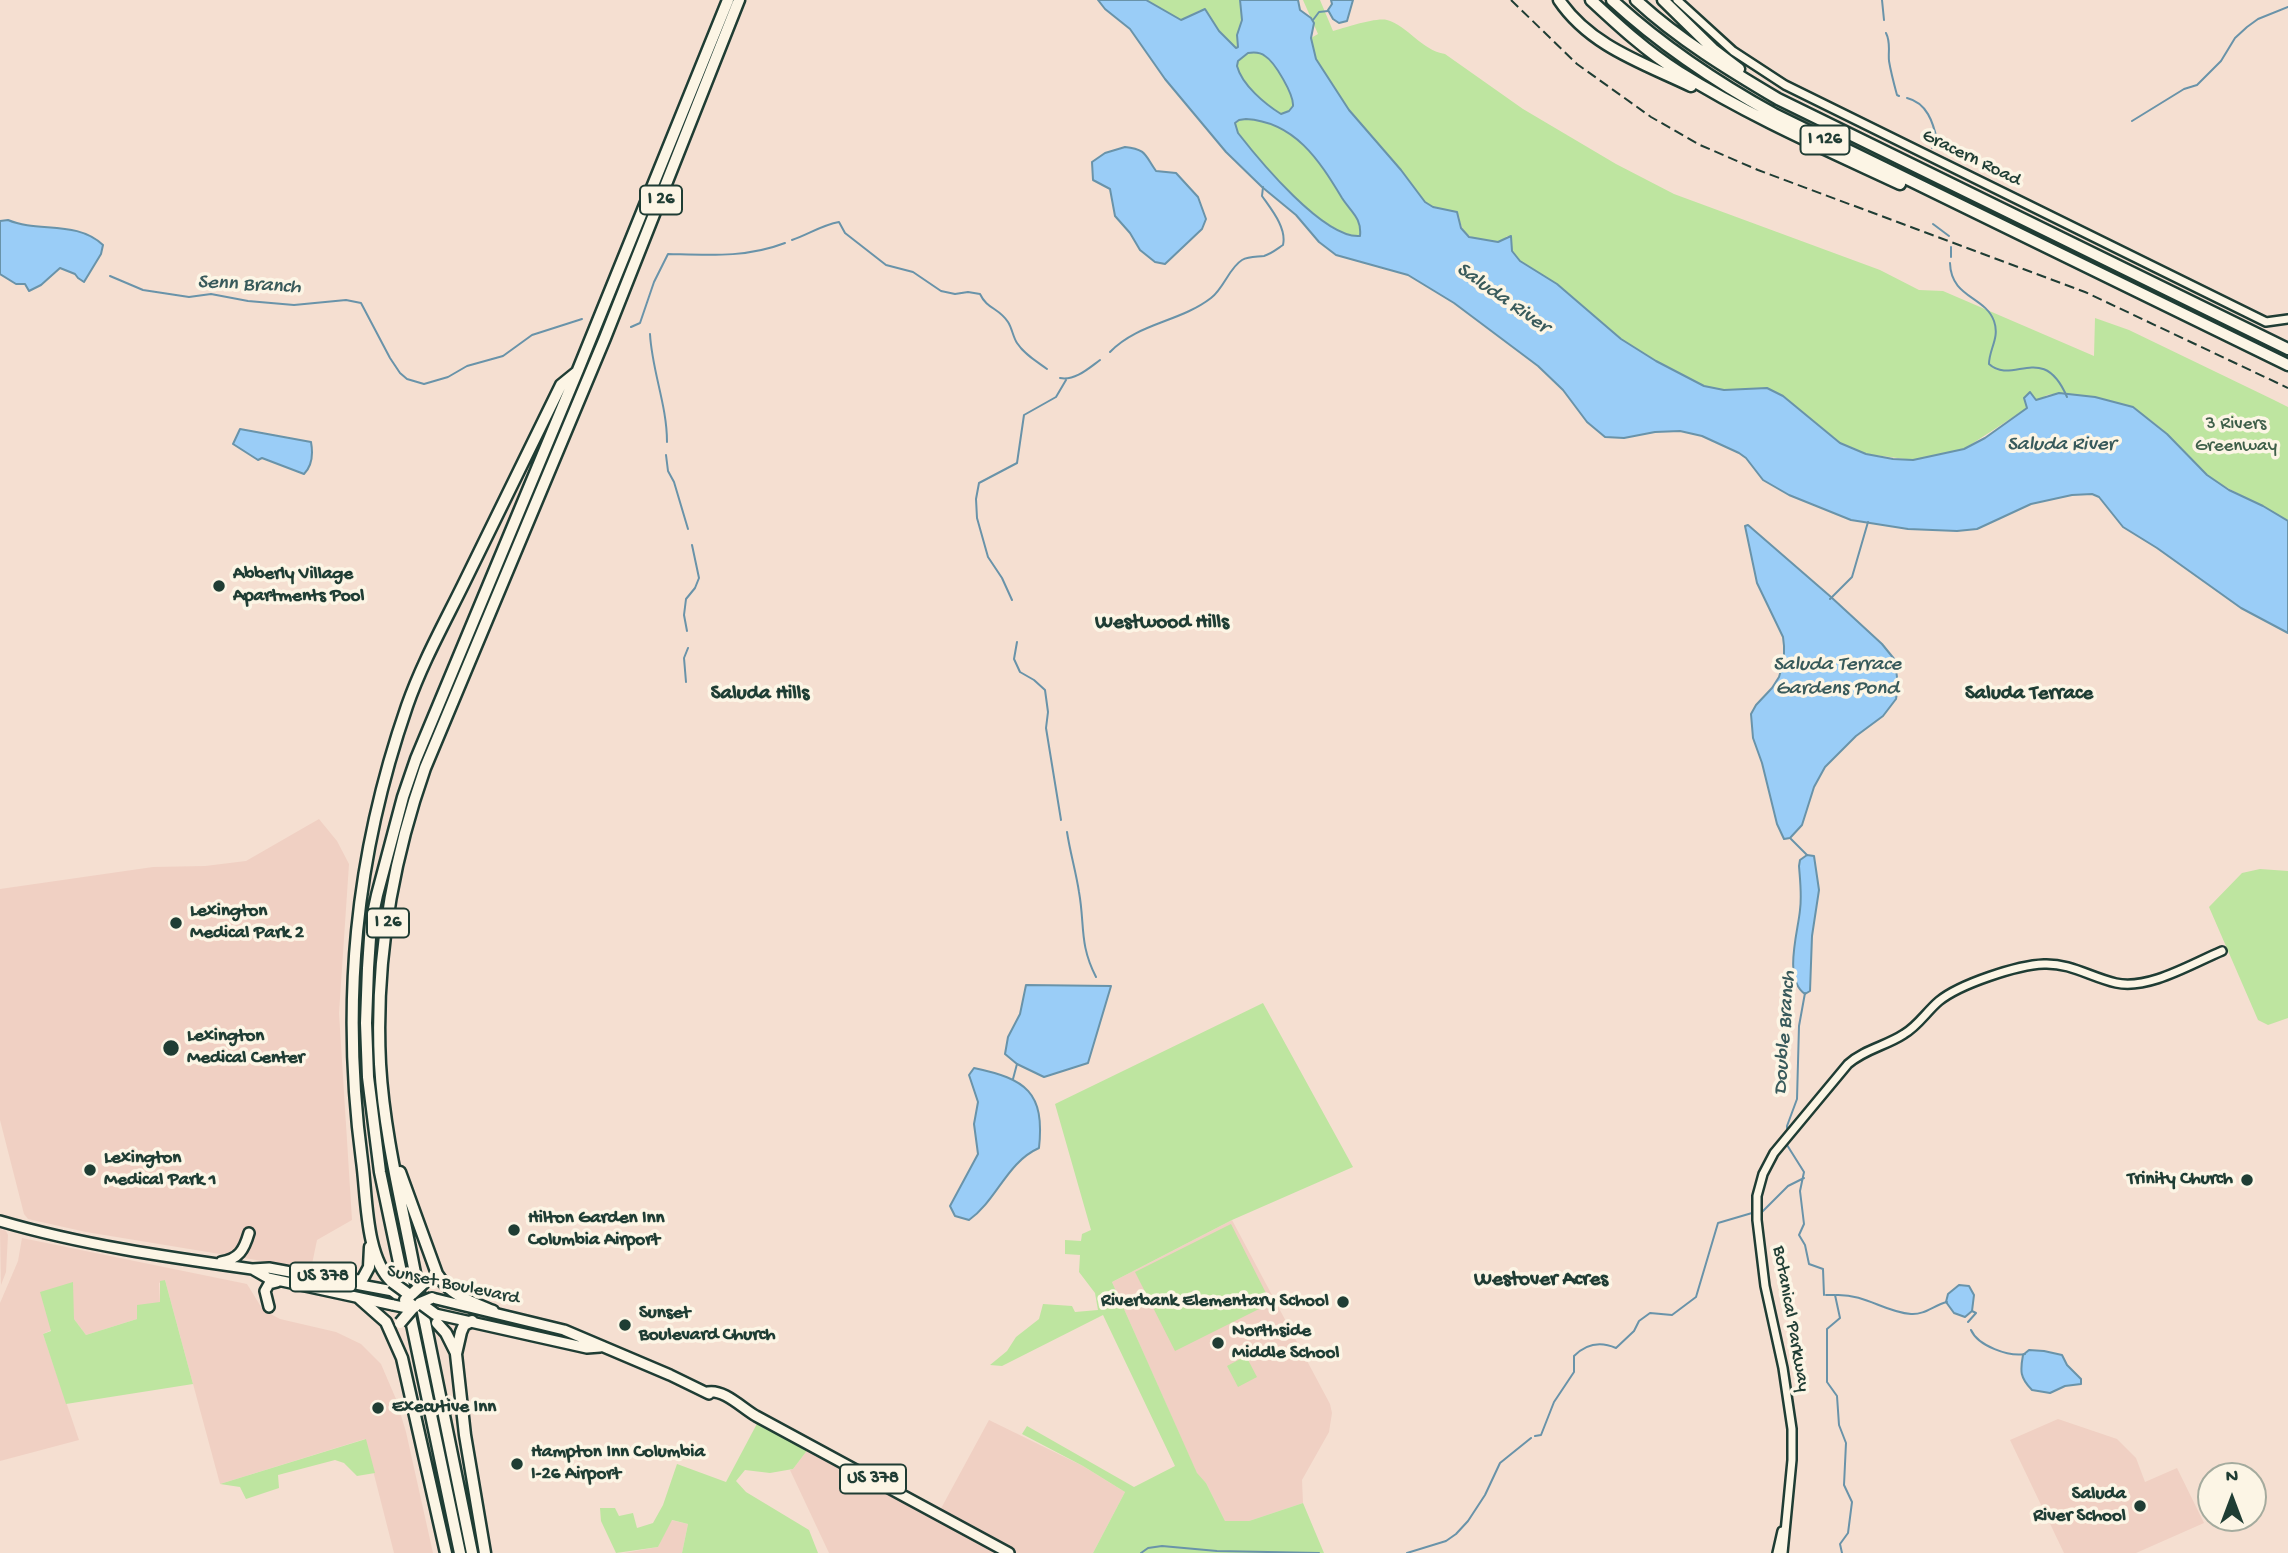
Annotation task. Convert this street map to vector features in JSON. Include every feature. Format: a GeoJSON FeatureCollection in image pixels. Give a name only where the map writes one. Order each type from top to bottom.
{"type":"FeatureCollection","features":[{"type":"Feature","properties":{"kind":"highway","name":"I 26"},"geometry":{"type":"LineString","coordinates":[[460,1553],[372,1123],[366,1023],[372,923],[389,844],[416,759],[578,370],[727,0]]}},
{"type":"Feature","properties":{"kind":"highway","name":"I 26"},"geometry":{"type":"LineString","coordinates":[[472,1553],[390,1154],[380,1041],[384,948],[397,865],[420,783],[605,338],[739,0]]}},
{"type":"Feature","properties":{"kind":"highway"},"geometry":{"type":"LineString","coordinates":[[711,73],[745,0]]}},
{"type":"Feature","properties":{"kind":"highway"},"geometry":{"type":"LineString","coordinates":[[1559,0],[1580,26],[1605,44],[1959,211],[2055,251]]}},
{"type":"Feature","properties":{"kind":"highway"},"geometry":{"type":"LineString","coordinates":[[1591,0],[1639,43],[1678,71],[1768,121]]}},
{"type":"Feature","properties":{"kind":"highway","name":"I 126"},"geometry":{"type":"LineString","coordinates":[[1612,0],[1679,55],[1742,96],[1817,136],[2288,365]]}},
{"type":"Feature","properties":{"kind":"highway","name":"I 126"},"geometry":{"type":"LineString","coordinates":[[1636,0],[1668,27],[1718,62],[1778,99],[2288,349]]}},
{"type":"Feature","properties":{"kind":"highway"},"geometry":{"type":"LineString","coordinates":[[1663,0],[1714,50],[1778,99]]}},
{"type":"Feature","properties":{"kind":"highway"},"geometry":{"type":"LineString","coordinates":[[456,1354],[436,1319],[393,1286],[378,1264],[370,1233],[354,1086],[352,998],[357,924],[367,855],[384,780],[407,705],[430,651],[561,385],[578,370]]}},
{"type":"Feature","properties":{"kind":"highway"},"geometry":{"type":"LineString","coordinates":[[384,1098],[398,1165],[437,1274],[460,1298],[494,1311]]}},
{"type":"Feature","properties":{"kind":"highway"},"geometry":{"type":"LineString","coordinates":[[347,1281],[362,1280],[367,1274],[370,1233]]}},
{"type":"Feature","properties":{"kind":"highway"},"geometry":{"type":"LineString","coordinates":[[430,1249],[432,1270],[400,1323],[397,1337],[446,1553]]}},
{"type":"Feature","properties":{"kind":"highway"},"geometry":{"type":"LineString","coordinates":[[360,1298],[386,1322],[402,1358]]}},
{"type":"Feature","properties":{"kind":"highway"},"geometry":{"type":"LineString","coordinates":[[393,1305],[432,1298]]}},
{"type":"Feature","properties":{"kind":"highway"},"geometry":{"type":"LineString","coordinates":[[472,1321],[464,1325],[456,1354],[465,1435],[485,1553]]}},
{"type":"Feature","properties":{"kind":"main road","name":"Sunset Boulevard"},"geometry":{"type":"LineString","coordinates":[[0,1221],[132,1251],[393,1286]]}},
{"type":"Feature","properties":{"kind":"main road"},"geometry":{"type":"LineString","coordinates":[[209,1262],[228,1261],[237,1257],[245,1247],[248,1234]]}},
{"type":"Feature","properties":{"kind":"main road","name":"Sunset Boulevard"},"geometry":{"type":"LineString","coordinates":[[252,1269],[268,1278],[393,1305]]}},
{"type":"Feature","properties":{"kind":"main road"},"geometry":{"type":"LineString","coordinates":[[269,1307],[265,1297],[267,1287],[283,1281]]}},
{"type":"Feature","properties":{"kind":"main road","name":"Sunset Boulevard"},"geometry":{"type":"LineString","coordinates":[[432,1298],[564,1330],[708,1392],[713,1391],[725,1396],[1009,1553]]}},
{"type":"Feature","properties":{"kind":"main road","name":"Sunset Boulevard"},"geometry":{"type":"LineString","coordinates":[[436,1319],[472,1321],[587,1348],[600,1347]]}},
{"type":"Feature","properties":{"kind":"street","name":"Gracern Road"},"geometry":{"type":"LineString","coordinates":[[1677,0],[1733,51],[1785,85],[2266,322],[2288,319]]}},
{"type":"Feature","properties":{"kind":"street","name":"Botanical Parkway"},"geometry":{"type":"LineString","coordinates":[[1783,1553],[1792,1461],[1792,1429],[1783,1368],[1767,1299],[1756,1211],[1760,1182],[1778,1148],[1853,1059],[1869,1049],[1906,1034],[1941,1000],[1978,982],[2013,969],[2048,964],[2074,967],[2112,982],[2139,984],[2222,951]]}},
{"type":"Feature","properties":{"kind":"street","name":"Botanical Parkway"},"geometry":{"type":"LineString","coordinates":[[1777,1553],[1786,1517]]}},
{"type":"Feature","properties":{"kind":"shaded area","name":"Lexington Medical Center"},"geometry":{"type":"Polygon","coordinates":[[[319,819],[337,841],[349,864],[339,1013],[352,1220],[317,1240],[311,1269],[86,1232],[28,1219],[24,1214],[0,1120],[0,889],[153,867],[205,866],[246,861],[319,819]]]}},
{"type":"Feature","properties":{"kind":"shaded area","name":"Northside Middle School"},"geometry":{"type":"Polygon","coordinates":[[[1232,1220],[1330,1404],[1332,1413],[1329,1432],[1302,1480],[1303,1503],[1249,1521],[1225,1521],[1206,1483],[1197,1474],[1112,1282],[1232,1220]]]}},
{"type":"Feature","properties":{"kind":"shaded area"},"geometry":{"type":"Polygon","coordinates":[[[0,1229],[8,1235],[6,1272],[1,1285],[0,1229]]]}},
{"type":"Feature","properties":{"kind":"shaded area"},"geometry":{"type":"Polygon","coordinates":[[[22,1238],[247,1284],[263,1310],[280,1319],[336,1332],[361,1344],[381,1364],[396,1399],[433,1553],[394,1553],[365,1439],[220,1484],[165,1280],[159,1283],[160,1302],[137,1319],[86,1335],[74,1319],[43,1334],[79,1440],[0,1461],[0,1303],[18,1261],[22,1238]]]}},
{"type":"Feature","properties":{"kind":"shaded area"},"geometry":{"type":"Polygon","coordinates":[[[2058,1419],[2117,1439],[2136,1458],[2145,1482],[2177,1468],[2197,1509],[2197,1526],[2136,1553],[2064,1553],[2010,1440],[2058,1419]]]}},
{"type":"Feature","properties":{"kind":"shaded area"},"geometry":{"type":"Polygon","coordinates":[[[989,1420],[1083,1466],[1125,1492],[1093,1553],[829,1553],[790,1470],[812,1444],[938,1514],[989,1420]]]}},
{"type":"Feature","properties":{"kind":"shaded area"},"geometry":{"type":"Polygon","coordinates":[[[671,1520],[688,1524],[682,1553],[624,1553],[658,1547],[671,1520]]]}},
{"type":"Feature","properties":{"kind":"green space"},"geometry":{"type":"Polygon","coordinates":[[[1146,0],[1240,0],[1238,47],[1236,48],[1200,10],[1181,20],[1146,0]]]}},
{"type":"Feature","properties":{"kind":"green space","name":"3 Rivers Greenway"},"geometry":{"type":"Polygon","coordinates":[[[1303,0],[1320,0],[1333,31],[1382,19],[1395,23],[1429,48],[1445,54],[1523,109],[1616,164],[1674,194],[1880,270],[1919,290],[1943,291],[2094,356],[2095,318],[2129,330],[2288,407],[2288,521],[2208,476],[2158,426],[2136,411],[2113,401],[2061,394],[2047,395],[1964,449],[1913,460],[1866,454],[1840,443],[1783,396],[1767,388],[1724,390],[1704,386],[1656,361],[1621,339],[1557,284],[1520,261],[1512,251],[1512,238],[1507,236],[1503,241],[1495,241],[1473,238],[1463,230],[1459,215],[1425,202],[1349,110],[1316,59],[1311,38],[1318,34],[1303,0]]]}},
{"type":"Feature","properties":{"kind":"green space"},"geometry":{"type":"Polygon","coordinates":[[[1248,53],[1263,55],[1279,72],[1292,101],[1293,106],[1289,111],[1282,115],[1244,80],[1237,66],[1238,61],[1248,53]]]}},
{"type":"Feature","properties":{"kind":"green space"},"geometry":{"type":"Polygon","coordinates":[[[1252,119],[1284,130],[1307,148],[1355,216],[1360,236],[1345,233],[1328,224],[1271,175],[1234,126],[1239,120],[1252,119]]]}},
{"type":"Feature","properties":{"kind":"green space"},"geometry":{"type":"Polygon","coordinates":[[[2260,869],[2288,871],[2288,1018],[2268,1025],[2258,1020],[2209,907],[2242,873],[2260,869]]]}},
{"type":"Feature","properties":{"kind":"green space"},"geometry":{"type":"Polygon","coordinates":[[[1263,1003],[1353,1167],[1232,1220],[1112,1282],[1197,1473],[1206,1483],[1225,1521],[1249,1521],[1303,1503],[1324,1553],[1093,1553],[1125,1492],[1022,1434],[1027,1426],[1134,1487],[1175,1466],[1103,1315],[1002,1366],[990,1365],[1007,1351],[1016,1337],[1039,1319],[1043,1304],[1072,1306],[1075,1312],[1098,1310],[1095,1293],[1079,1272],[1080,1255],[1065,1254],[1065,1240],[1081,1241],[1082,1234],[1091,1230],[1055,1104],[1263,1003]]]}},
{"type":"Feature","properties":{"kind":"green space"},"geometry":{"type":"Polygon","coordinates":[[[1231,1224],[1271,1303],[1175,1351],[1135,1272],[1231,1224]]]}},
{"type":"Feature","properties":{"kind":"green space"},"geometry":{"type":"Polygon","coordinates":[[[165,1280],[193,1384],[66,1404],[43,1334],[51,1331],[40,1292],[73,1282],[74,1319],[86,1335],[137,1319],[137,1305],[160,1302],[160,1281],[165,1280]]]}},
{"type":"Feature","properties":{"kind":"green space"},"geometry":{"type":"Polygon","coordinates":[[[1246,1356],[1257,1377],[1238,1387],[1227,1366],[1246,1356]]]}},
{"type":"Feature","properties":{"kind":"green space"},"geometry":{"type":"Polygon","coordinates":[[[760,1418],[812,1444],[793,1469],[770,1473],[745,1470],[736,1481],[746,1492],[809,1530],[818,1553],[682,1553],[688,1524],[672,1520],[658,1547],[616,1553],[601,1521],[600,1508],[615,1508],[619,1516],[633,1513],[637,1528],[653,1523],[663,1505],[677,1464],[726,1482],[760,1418]]]}},
{"type":"Feature","properties":{"kind":"green space"},"geometry":{"type":"Polygon","coordinates":[[[366,1439],[375,1473],[357,1476],[344,1463],[335,1460],[278,1475],[279,1488],[246,1499],[240,1487],[220,1484],[366,1439]]]}},
{"type":"Feature","properties":{"kind":"water","name":"Saluda River"},"geometry":{"type":"Polygon","coordinates":[[[1098,0],[1146,0],[1181,20],[1205,9],[1219,31],[1236,48],[1242,20],[1240,0],[1298,0],[1300,10],[1314,23],[1311,38],[1316,59],[1349,110],[1425,202],[1433,207],[1457,212],[1461,228],[1469,237],[1498,242],[1511,236],[1512,251],[1520,261],[1557,284],[1621,339],[1656,361],[1704,386],[1724,390],[1767,388],[1783,396],[1840,443],[1866,454],[1913,460],[1964,449],[1985,438],[2027,408],[2024,398],[2030,392],[2036,400],[2059,393],[2095,397],[2133,407],[2167,434],[2207,475],[2229,490],[2288,521],[2288,633],[2241,608],[2123,527],[2099,497],[2092,494],[2072,495],[2031,504],[1977,529],[1908,529],[1851,520],[1789,495],[1763,480],[1739,453],[1702,436],[1680,431],[1655,432],[1624,438],[1605,437],[1587,422],[1563,390],[1538,366],[1454,303],[1408,275],[1336,255],[1319,242],[1296,215],[1226,152],[1165,79],[1130,29],[1098,0]],[[1248,53],[1238,61],[1237,66],[1244,80],[1275,110],[1281,114],[1289,111],[1293,106],[1292,101],[1279,72],[1263,55],[1248,53]],[[1246,119],[1235,123],[1238,133],[1293,196],[1329,225],[1345,234],[1360,236],[1355,216],[1304,145],[1278,127],[1246,119]]]}},
{"type":"Feature","properties":{"kind":"water"},"geometry":{"type":"Polygon","coordinates":[[[1331,0],[1353,0],[1347,21],[1339,23],[1333,19],[1328,10],[1332,4],[1331,0]]]}},
{"type":"Feature","properties":{"kind":"water"},"geometry":{"type":"Polygon","coordinates":[[[1125,147],[1142,152],[1156,171],[1176,173],[1198,197],[1206,219],[1202,229],[1165,264],[1155,262],[1140,250],[1115,216],[1110,189],[1093,180],[1092,162],[1105,153],[1125,147]]]}},
{"type":"Feature","properties":{"kind":"water"},"geometry":{"type":"Polygon","coordinates":[[[0,221],[81,232],[103,245],[101,254],[84,282],[75,274],[60,268],[41,285],[29,291],[25,284],[16,284],[0,274],[0,221]]]}},
{"type":"Feature","properties":{"kind":"water"},"geometry":{"type":"Polygon","coordinates":[[[240,429],[311,442],[311,459],[307,471],[304,474],[262,458],[258,460],[233,444],[240,429]]]}},
{"type":"Feature","properties":{"kind":"water","name":"Saluda Terrace Gardens Pond"},"geometry":{"type":"Polygon","coordinates":[[[1748,525],[1882,644],[1895,660],[1898,686],[1896,699],[1883,716],[1856,736],[1825,767],[1814,787],[1802,825],[1790,838],[1784,839],[1777,824],[1753,738],[1751,714],[1779,677],[1784,660],[1783,637],[1757,583],[1745,526],[1748,525]]]}},
{"type":"Feature","properties":{"kind":"water"},"geometry":{"type":"Polygon","coordinates":[[[1807,855],[1814,856],[1819,890],[1812,936],[1810,991],[1805,994],[1798,987],[1793,967],[1801,904],[1799,866],[1800,860],[1807,855]]]}},
{"type":"Feature","properties":{"kind":"water"},"geometry":{"type":"Polygon","coordinates":[[[1026,985],[1111,986],[1088,1063],[1044,1077],[1017,1064],[1005,1054],[1008,1037],[1020,1014],[1026,985]]]}},
{"type":"Feature","properties":{"kind":"water"},"geometry":{"type":"Polygon","coordinates":[[[974,1068],[1007,1077],[1028,1091],[1039,1113],[1040,1129],[1039,1148],[1018,1162],[979,1212],[969,1220],[955,1216],[950,1206],[978,1154],[974,1124],[978,1102],[969,1075],[974,1068]]]}},
{"type":"Feature","properties":{"kind":"water"},"geometry":{"type":"Polygon","coordinates":[[[1959,1285],[1969,1286],[1974,1295],[1972,1311],[1965,1317],[1954,1313],[1946,1302],[1948,1294],[1959,1285]]]}},
{"type":"Feature","properties":{"kind":"water"},"geometry":{"type":"Polygon","coordinates":[[[2029,1350],[2062,1355],[2067,1365],[2081,1379],[2081,1384],[2065,1386],[2050,1393],[2032,1390],[2025,1382],[2021,1370],[2023,1355],[2029,1350]]]}},
{"type":"Feature","properties":{"kind":"waterway"},"geometry":{"type":"LineString","coordinates":[[1882,0],[1884,20]]}},
{"type":"Feature","properties":{"kind":"waterway"},"geometry":{"type":"LineString","coordinates":[[2132,121],[2184,89],[2197,85],[2221,61],[2235,38],[2247,27],[2258,19],[2288,7]]}},
{"type":"Feature","properties":{"kind":"waterway"},"geometry":{"type":"LineString","coordinates":[[1313,20],[1319,12],[1328,11]]}},
{"type":"Feature","properties":{"kind":"waterway"},"geometry":{"type":"LineString","coordinates":[[1886,33],[1889,61],[1899,96]]}},
{"type":"Feature","properties":{"kind":"waterway"},"geometry":{"type":"LineString","coordinates":[[1907,98],[1920,104],[1931,120],[1937,140],[1932,148]]}},
{"type":"Feature","properties":{"kind":"waterway","name":"Senn Branch"},"geometry":{"type":"LineString","coordinates":[[1110,352],[1121,342],[1146,328],[1186,312],[1211,298],[1242,260],[1267,255],[1283,245],[1283,232],[1262,196],[1263,187]]}},
{"type":"Feature","properties":{"kind":"waterway","name":"Senn Branch"},"geometry":{"type":"LineString","coordinates":[[792,240],[839,222],[845,233],[886,265],[913,272],[941,291],[980,294],[986,303],[1008,322],[1020,347],[1047,369]]}},
{"type":"Feature","properties":{"kind":"waterway"},"geometry":{"type":"LineString","coordinates":[[1933,224],[1949,236]]}},
{"type":"Feature","properties":{"kind":"waterway","name":"Senn Branch"},"geometry":{"type":"LineString","coordinates":[[631,327],[640,323],[654,282],[668,254],[741,253],[785,243]]}},
{"type":"Feature","properties":{"kind":"waterway"},"geometry":{"type":"LineString","coordinates":[[1951,247],[1951,257]]}},
{"type":"Feature","properties":{"kind":"waterway"},"geometry":{"type":"LineString","coordinates":[[1950,263],[1956,283],[1983,306],[1994,321],[1996,333],[1989,364],[2008,371],[2028,368],[2048,371],[2058,380],[2067,397]]}},
{"type":"Feature","properties":{"kind":"waterway","name":"Senn Branch"},"geometry":{"type":"LineString","coordinates":[[110,276],[143,290],[189,297],[211,294],[294,305],[346,300],[361,303],[400,373],[407,379],[424,384],[448,377],[467,366],[503,356],[532,335],[582,319]]}},
{"type":"Feature","properties":{"kind":"waterway"},"geometry":{"type":"LineString","coordinates":[[650,334],[665,415],[667,442]]}},
{"type":"Feature","properties":{"kind":"waterway","name":"Senn Branch"},"geometry":{"type":"LineString","coordinates":[[1060,378],[1076,376],[1100,360]]}},
{"type":"Feature","properties":{"kind":"waterway"},"geometry":{"type":"LineString","coordinates":[[1012,600],[988,557],[977,518],[979,483],[1017,463],[1024,415],[1056,397],[1066,380]]}},
{"type":"Feature","properties":{"kind":"waterway"},"geometry":{"type":"LineString","coordinates":[[666,455],[668,471],[688,529]]}},
{"type":"Feature","properties":{"kind":"waterway","name":"Double Branch"},"geometry":{"type":"LineString","coordinates":[[1830,599],[1852,577],[1868,522]]}},
{"type":"Feature","properties":{"kind":"waterway"},"geometry":{"type":"LineString","coordinates":[[687,631],[684,615],[686,599],[699,578],[692,545]]}},
{"type":"Feature","properties":{"kind":"waterway"},"geometry":{"type":"LineString","coordinates":[[1017,642],[1014,659],[1020,672],[1045,690],[1048,712],[1046,728],[1061,820]]}},
{"type":"Feature","properties":{"kind":"waterway"},"geometry":{"type":"LineString","coordinates":[[686,682],[684,658],[688,648]]}},
{"type":"Feature","properties":{"kind":"waterway"},"geometry":{"type":"LineString","coordinates":[[1067,832],[1079,892],[1085,944],[1096,977]]}},
{"type":"Feature","properties":{"kind":"waterway","name":"Double Branch"},"geometry":{"type":"LineString","coordinates":[[1791,839],[1807,855]]}},
{"type":"Feature","properties":{"kind":"waterway","name":"Double Branch"},"geometry":{"type":"LineString","coordinates":[[1787,1132],[1797,1099],[1799,1026],[1805,993]]}},
{"type":"Feature","properties":{"kind":"waterway"},"geometry":{"type":"LineString","coordinates":[[1013,1079],[1017,1064]]}},
{"type":"Feature","properties":{"kind":"waterway","name":"Double Branch"},"geometry":{"type":"LineString","coordinates":[[1787,1141],[1804,1172],[1800,1191],[1804,1224],[1799,1235],[1805,1245],[1809,1264],[1823,1269],[1824,1295]]}},
{"type":"Feature","properties":{"kind":"waterway"},"geometry":{"type":"LineString","coordinates":[[1761,1213],[1788,1186],[1804,1178]]}},
{"type":"Feature","properties":{"kind":"waterway"},"geometry":{"type":"LineString","coordinates":[[1535,1436],[1541,1435],[1554,1402],[1574,1372],[1574,1356],[1594,1345],[1616,1348],[1634,1331],[1639,1321],[1650,1313],[1672,1315],[1696,1297],[1718,1223],[1752,1213]]}},
{"type":"Feature","properties":{"kind":"waterway","name":"Double Branch"},"geometry":{"type":"LineString","coordinates":[[1826,1295],[1835,1295],[1840,1318],[1827,1329],[1827,1382],[1837,1396],[1839,1425],[1846,1443],[1844,1485],[1852,1502],[1848,1533],[1840,1544],[1842,1553]]}},
{"type":"Feature","properties":{"kind":"waterway"},"geometry":{"type":"LineString","coordinates":[[1836,1295],[1857,1297],[1911,1314],[1921,1313],[1947,1302]]}},
{"type":"Feature","properties":{"kind":"waterway"},"geometry":{"type":"LineString","coordinates":[[1968,1322],[1976,1313],[1972,1311]]}},
{"type":"Feature","properties":{"kind":"waterway"},"geometry":{"type":"LineString","coordinates":[[1971,1330],[1980,1341],[1995,1349],[2011,1354],[2025,1354]]}},
{"type":"Feature","properties":{"kind":"waterway"},"geometry":{"type":"LineString","coordinates":[[1407,1553],[1446,1541],[1456,1534],[1485,1495],[1500,1463],[1531,1438]]}},
{"type":"Feature","properties":{"kind":"waterway"},"geometry":{"type":"LineString","coordinates":[[1141,1553],[1148,1548],[1162,1546],[1217,1551],[1319,1553]]}},
{"type":"Feature","properties":{"kind":"railway"},"geometry":{"type":"LineString","coordinates":[[1511,0],[1577,64],[1651,117],[1700,145],[1758,170],[2085,292],[2288,388]]}},
{"type":"Feature","properties":{"kind":"place","name":"Abberly Village Apartments Pool"},"geometry":{"type":"Point","coordinates":[219,586]}},
{"type":"Feature","properties":{"kind":"place","name":"Lexington Medical Park 2"},"geometry":{"type":"Point","coordinates":[176,923]}},
{"type":"Feature","properties":{"kind":"place","name":"Lexington Medical Center"},"geometry":{"type":"Point","coordinates":[171,1048]}},
{"type":"Feature","properties":{"kind":"place","name":"Lexington Medical Park 1"},"geometry":{"type":"Point","coordinates":[90,1170]}},
{"type":"Feature","properties":{"kind":"place","name":"Trinity Church"},"geometry":{"type":"Point","coordinates":[2247,1180]}},
{"type":"Feature","properties":{"kind":"place","name":"Hilton Garden Inn Columbia Airport"},"geometry":{"type":"Point","coordinates":[514,1230]}},
{"type":"Feature","properties":{"kind":"place","name":"Riverbank Elementary School"},"geometry":{"type":"Point","coordinates":[1343,1302]}},
{"type":"Feature","properties":{"kind":"place","name":"Sunset Boulevard Church"},"geometry":{"type":"Point","coordinates":[625,1325]}},
{"type":"Feature","properties":{"kind":"place","name":"Northside Middle School"},"geometry":{"type":"Point","coordinates":[1218,1343]}},
{"type":"Feature","properties":{"kind":"place","name":"Executive Inn"},"geometry":{"type":"Point","coordinates":[378,1408]}},
{"type":"Feature","properties":{"kind":"place","name":"Hampton Inn Columbia I-26 Airport"},"geometry":{"type":"Point","coordinates":[517,1464]}},
{"type":"Feature","properties":{"kind":"place","name":"Saluda River School"},"geometry":{"type":"Point","coordinates":[2140,1506]}},
{"type":"Feature","properties":{"kind":"district","name":"Westwood Hills"},"geometry":{"type":"Point","coordinates":[1162,624]}},
{"type":"Feature","properties":{"kind":"district","name":"Saluda Hills"},"geometry":{"type":"Point","coordinates":[760,695]}},
{"type":"Feature","properties":{"kind":"district","name":"Saluda Terrace"},"geometry":{"type":"Point","coordinates":[2029,695]}},
{"type":"Feature","properties":{"kind":"district","name":"Westover Acres"},"geometry":{"type":"Point","coordinates":[1541,1281]}}]}
